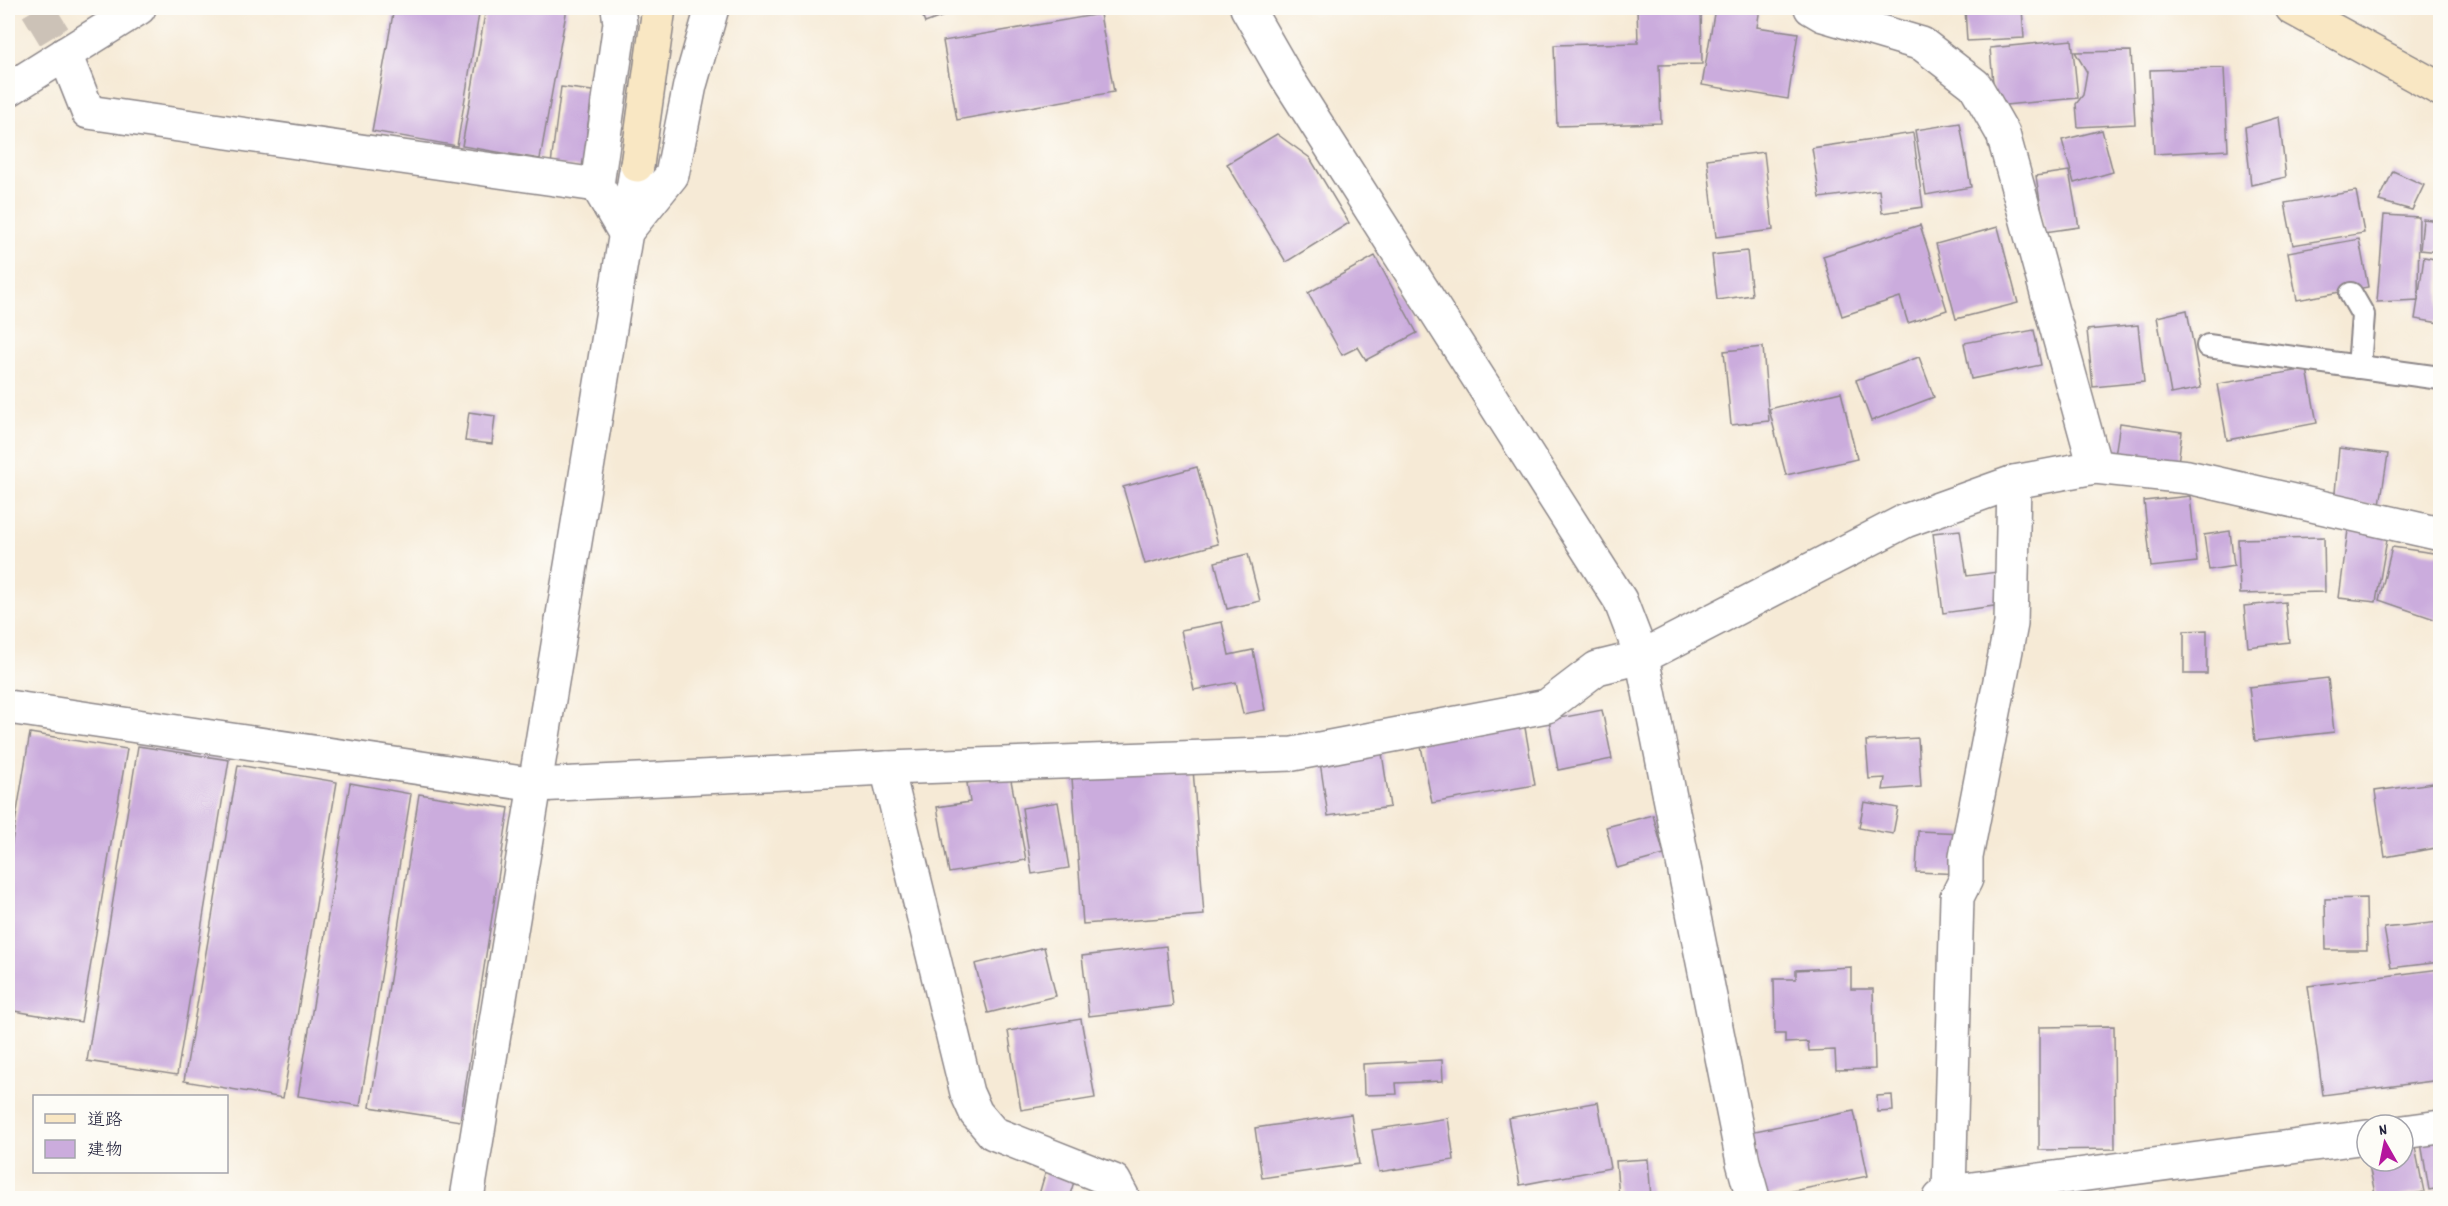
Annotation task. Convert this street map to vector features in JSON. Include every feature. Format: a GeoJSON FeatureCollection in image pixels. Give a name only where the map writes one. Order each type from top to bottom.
{"type":"FeatureCollection","features":[{"type":"Feature","properties":{"kind":"main road"},"geometry":{"type":"LineString","coordinates":[[637,165],[659,8]]}},
{"type":"Feature","properties":{"kind":"main road"},"geometry":{"type":"LineString","coordinates":[[2292,8],[2440,89]]}},
{"type":"Feature","properties":{"kind":"street"},"geometry":{"type":"LineString","coordinates":[[8,90],[139,8]]}},
{"type":"Feature","properties":{"kind":"street"},"geometry":{"type":"LineString","coordinates":[[618,8],[620,23],[597,185],[625,233]]}},
{"type":"Feature","properties":{"kind":"street"},"geometry":{"type":"LineString","coordinates":[[625,233],[672,175],[690,85],[712,8]]}},
{"type":"Feature","properties":{"kind":"street"},"geometry":{"type":"LineString","coordinates":[[1246,8],[1286,76],[1620,600],[1642,657],[1740,1150],[1753,1198]]}},
{"type":"Feature","properties":{"kind":"street"},"geometry":{"type":"LineString","coordinates":[[1811,8],[1823,15],[1922,44],[1975,85],[2003,134],[2095,467]]}},
{"type":"Feature","properties":{"kind":"street"},"geometry":{"type":"LineString","coordinates":[[66,54],[88,112],[597,185]]}},
{"type":"Feature","properties":{"kind":"street"},"geometry":{"type":"LineString","coordinates":[[467,1198],[637,165]]}},
{"type":"Feature","properties":{"kind":"street"},"geometry":{"type":"LineString","coordinates":[[8,707],[536,786],[888,768],[1293,754],[1547,706],[1597,668],[1642,657],[1905,521],[2014,482],[2095,467],[2188,477],[2440,534]]}},
{"type":"Feature","properties":{"kind":"street"},"geometry":{"type":"LineString","coordinates":[[2014,482],[2011,624],[1966,857],[1966,879],[1957,897],[1945,1195],[2355,1139]]}},
{"type":"Feature","properties":{"kind":"street"},"geometry":{"type":"LineString","coordinates":[[888,768],[967,1094],[976,1113],[993,1133],[1114,1181],[1123,1198]]}},
{"type":"Feature","properties":{"kind":"street"},"geometry":{"type":"LineString","coordinates":[[2415,1130],[2440,1127]]}},
{"type":"Feature","properties":{"kind":"lane"},"geometry":{"type":"LineString","coordinates":[[2351,294],[2363,315],[2359,367]]}},
{"type":"Feature","properties":{"kind":"lane"},"geometry":{"type":"LineString","coordinates":[[2208,346],[2440,378]]}},
{"type":"Feature","properties":{"kind":"building"},"geometry":{"type":"Polygon","coordinates":[[[394,8],[480,8],[457,146],[372,131],[394,8]]]}},
{"type":"Feature","properties":{"kind":"building"},"geometry":{"type":"Polygon","coordinates":[[[486,8],[567,8],[540,159],[462,146],[486,8]]]}},
{"type":"Feature","properties":{"kind":"building"},"geometry":{"type":"Polygon","coordinates":[[[920,8],[965,8],[925,23],[920,8]]]}},
{"type":"Feature","properties":{"kind":"building"},"geometry":{"type":"Polygon","coordinates":[[[1637,8],[1701,8],[1702,64],[1659,65],[1661,123],[1557,126],[1554,45],[1638,43],[1637,8]]]}},
{"type":"Feature","properties":{"kind":"building"},"geometry":{"type":"Polygon","coordinates":[[[1715,8],[1760,8],[1757,27],[1798,33],[1788,99],[1702,85],[1715,8]]]}},
{"type":"Feature","properties":{"kind":"building"},"geometry":{"type":"Polygon","coordinates":[[[1965,8],[2022,8],[2024,38],[1967,41],[1965,8]]]}},
{"type":"Feature","properties":{"kind":"building"},"geometry":{"type":"Polygon","coordinates":[[[1100,14],[1114,92],[957,120],[943,41],[1100,14]]]}},
{"type":"Feature","properties":{"kind":"building"},"geometry":{"type":"Polygon","coordinates":[[[2072,40],[2078,98],[1995,106],[1990,48],[2072,40]]]}},
{"type":"Feature","properties":{"kind":"building"},"geometry":{"type":"Polygon","coordinates":[[[2131,51],[2135,124],[2078,127],[2076,104],[2083,95],[2087,72],[2075,52],[2131,51]]]}},
{"type":"Feature","properties":{"kind":"building"},"geometry":{"type":"Polygon","coordinates":[[[2224,68],[2228,150],[2154,154],[2150,70],[2224,68]]]}},
{"type":"Feature","properties":{"kind":"building"},"geometry":{"type":"Polygon","coordinates":[[[561,87],[592,91],[583,168],[551,164],[561,87]]]}},
{"type":"Feature","properties":{"kind":"building"},"geometry":{"type":"Polygon","coordinates":[[[2279,117],[2286,177],[2251,185],[2245,127],[2279,117]]]}},
{"type":"Feature","properties":{"kind":"building"},"geometry":{"type":"Polygon","coordinates":[[[1960,123],[1971,187],[1926,195],[1915,130],[1960,123]]]}},
{"type":"Feature","properties":{"kind":"building"},"geometry":{"type":"Polygon","coordinates":[[[2102,130],[2113,172],[2074,183],[2062,140],[2102,130]]]}},
{"type":"Feature","properties":{"kind":"building"},"geometry":{"type":"Polygon","coordinates":[[[1913,133],[1923,207],[1882,213],[1879,190],[1820,198],[1812,148],[1913,133]]]}},
{"type":"Feature","properties":{"kind":"building"},"geometry":{"type":"Polygon","coordinates":[[[1277,134],[1310,158],[1349,223],[1286,262],[1227,164],[1277,134]]]}},
{"type":"Feature","properties":{"kind":"building"},"geometry":{"type":"Polygon","coordinates":[[[1764,152],[1773,230],[1716,237],[1707,159],[1764,152]]]}},
{"type":"Feature","properties":{"kind":"building"},"geometry":{"type":"Polygon","coordinates":[[[2069,171],[2079,227],[2045,232],[2036,176],[2069,171]]]}},
{"type":"Feature","properties":{"kind":"building"},"geometry":{"type":"Polygon","coordinates":[[[2393,171],[2424,185],[2412,210],[2379,201],[2393,171]]]}},
{"type":"Feature","properties":{"kind":"building"},"geometry":{"type":"Polygon","coordinates":[[[2356,191],[2364,233],[2293,245],[2285,203],[2356,191]]]}},
{"type":"Feature","properties":{"kind":"building"},"geometry":{"type":"Polygon","coordinates":[[[2384,215],[2419,217],[2418,300],[2377,302],[2384,215]]]}},
{"type":"Feature","properties":{"kind":"building"},"geometry":{"type":"Polygon","coordinates":[[[2423,219],[2440,221],[2440,252],[2420,250],[2423,219]]]}},
{"type":"Feature","properties":{"kind":"building"},"geometry":{"type":"Polygon","coordinates":[[[1920,225],[1947,310],[1908,323],[1900,297],[1842,316],[1823,256],[1920,225]]]}},
{"type":"Feature","properties":{"kind":"building"},"geometry":{"type":"Polygon","coordinates":[[[1998,227],[2018,303],[1956,319],[1936,244],[1998,227]]]}},
{"type":"Feature","properties":{"kind":"building"},"geometry":{"type":"Polygon","coordinates":[[[2359,239],[2368,287],[2297,300],[2288,252],[2359,239]]]}},
{"type":"Feature","properties":{"kind":"building"},"geometry":{"type":"Polygon","coordinates":[[[1747,251],[1752,295],[1717,300],[1712,255],[1747,251]]]}},
{"type":"Feature","properties":{"kind":"building"},"geometry":{"type":"Polygon","coordinates":[[[1375,256],[1417,333],[1366,360],[1358,347],[1342,355],[1308,293],[1375,256]]]}},
{"type":"Feature","properties":{"kind":"building"},"geometry":{"type":"Polygon","coordinates":[[[2424,257],[2440,260],[2440,323],[2415,319],[2424,257]]]}},
{"type":"Feature","properties":{"kind":"building"},"geometry":{"type":"Polygon","coordinates":[[[2187,310],[2201,388],[2171,394],[2157,317],[2187,310]]]}},
{"type":"Feature","properties":{"kind":"building"},"geometry":{"type":"Polygon","coordinates":[[[2138,325],[2144,382],[2093,387],[2087,330],[2138,325]]]}},
{"type":"Feature","properties":{"kind":"building"},"geometry":{"type":"Polygon","coordinates":[[[2034,330],[2041,365],[1971,379],[1964,343],[2034,330]]]}},
{"type":"Feature","properties":{"kind":"building"},"geometry":{"type":"Polygon","coordinates":[[[1763,347],[1769,421],[1731,425],[1724,351],[1763,347]]]}},
{"type":"Feature","properties":{"kind":"building"},"geometry":{"type":"Polygon","coordinates":[[[1919,357],[1934,397],[1871,421],[1856,380],[1919,357]]]}},
{"type":"Feature","properties":{"kind":"building"},"geometry":{"type":"Polygon","coordinates":[[[2307,369],[2317,423],[2227,440],[2217,384],[2307,369]]]}},
{"type":"Feature","properties":{"kind":"building"},"geometry":{"type":"Polygon","coordinates":[[[1841,392],[1857,459],[1786,475],[1769,409],[1841,392]]]}},
{"type":"Feature","properties":{"kind":"building"},"geometry":{"type":"Polygon","coordinates":[[[469,412],[495,416],[492,444],[465,441],[469,412]]]}},
{"type":"Feature","properties":{"kind":"building"},"geometry":{"type":"Polygon","coordinates":[[[2120,423],[2182,432],[2177,471],[2114,462],[2120,423]]]}},
{"type":"Feature","properties":{"kind":"building"},"geometry":{"type":"Polygon","coordinates":[[[2339,448],[2388,454],[2380,505],[2334,504],[2339,448]]]}},
{"type":"Feature","properties":{"kind":"building"},"geometry":{"type":"Polygon","coordinates":[[[1197,467],[1218,544],[1145,564],[1123,487],[1197,467]]]}},
{"type":"Feature","properties":{"kind":"building"},"geometry":{"type":"Polygon","coordinates":[[[2190,496],[2197,562],[2151,567],[2144,501],[2190,496]]]}},
{"type":"Feature","properties":{"kind":"building"},"geometry":{"type":"Polygon","coordinates":[[[1960,530],[1967,576],[1997,572],[2001,605],[1943,613],[1933,533],[1960,530]]]}},
{"type":"Feature","properties":{"kind":"building"},"geometry":{"type":"Polygon","coordinates":[[[2348,530],[2388,534],[2376,602],[2339,598],[2348,530]]]}},
{"type":"Feature","properties":{"kind":"building"},"geometry":{"type":"Polygon","coordinates":[[[2230,531],[2234,566],[2209,570],[2204,535],[2230,531]]]}},
{"type":"Feature","properties":{"kind":"building"},"geometry":{"type":"Polygon","coordinates":[[[2324,537],[2325,592],[2240,594],[2238,539],[2324,537]]]}},
{"type":"Feature","properties":{"kind":"building"},"geometry":{"type":"Polygon","coordinates":[[[2392,547],[2440,554],[2440,621],[2379,600],[2392,547]]]}},
{"type":"Feature","properties":{"kind":"building"},"geometry":{"type":"Polygon","coordinates":[[[1248,554],[1260,601],[1227,609],[1215,562],[1248,554]]]}},
{"type":"Feature","properties":{"kind":"building"},"geometry":{"type":"Polygon","coordinates":[[[2285,602],[2289,642],[2248,647],[2244,606],[2285,602]]]}},
{"type":"Feature","properties":{"kind":"building"},"geometry":{"type":"Polygon","coordinates":[[[1222,622],[1229,655],[1253,650],[1265,710],[1243,714],[1236,682],[1194,690],[1181,630],[1222,622]]]}},
{"type":"Feature","properties":{"kind":"building"},"geometry":{"type":"Polygon","coordinates":[[[2207,630],[2207,674],[2184,674],[2184,631],[2207,630]]]}},
{"type":"Feature","properties":{"kind":"building"},"geometry":{"type":"Polygon","coordinates":[[[2328,678],[2334,732],[2255,741],[2249,687],[2328,678]]]}},
{"type":"Feature","properties":{"kind":"building"},"geometry":{"type":"Polygon","coordinates":[[[1602,710],[1612,759],[1558,770],[1549,720],[1602,710]]]}},
{"type":"Feature","properties":{"kind":"building"},"geometry":{"type":"Polygon","coordinates":[[[1524,722],[1535,785],[1432,803],[1420,741],[1524,722]]]}},
{"type":"Feature","properties":{"kind":"building"},"geometry":{"type":"Polygon","coordinates":[[[30,733],[127,749],[81,1022],[8,1010],[8,866],[30,733]]]}},
{"type":"Feature","properties":{"kind":"building"},"geometry":{"type":"Polygon","coordinates":[[[1918,738],[1921,787],[1883,790],[1885,778],[1869,779],[1866,741],[1918,738]]]}},
{"type":"Feature","properties":{"kind":"building"},"geometry":{"type":"Polygon","coordinates":[[[138,746],[229,760],[177,1075],[87,1061],[138,746]]]}},
{"type":"Feature","properties":{"kind":"building"},"geometry":{"type":"Polygon","coordinates":[[[1382,753],[1390,807],[1328,816],[1320,762],[1382,753]]]}},
{"type":"Feature","properties":{"kind":"building"},"geometry":{"type":"Polygon","coordinates":[[[238,765],[337,782],[283,1098],[184,1081],[238,765]]]}},
{"type":"Feature","properties":{"kind":"building"},"geometry":{"type":"Polygon","coordinates":[[[1193,769],[1204,915],[1083,924],[1072,778],[1193,769]]]}},
{"type":"Feature","properties":{"kind":"building"},"geometry":{"type":"Polygon","coordinates":[[[1010,775],[1026,860],[949,873],[937,807],[970,802],[967,783],[1010,775]]]}},
{"type":"Feature","properties":{"kind":"building"},"geometry":{"type":"Polygon","coordinates":[[[2440,782],[2440,847],[2385,857],[2375,791],[2440,782]]]}},
{"type":"Feature","properties":{"kind":"building"},"geometry":{"type":"Polygon","coordinates":[[[350,783],[411,794],[360,1106],[298,1096],[350,783]]]}},
{"type":"Feature","properties":{"kind":"building"},"geometry":{"type":"Polygon","coordinates":[[[419,794],[509,808],[460,1121],[370,1107],[419,794]]]}},
{"type":"Feature","properties":{"kind":"building"},"geometry":{"type":"Polygon","coordinates":[[[1058,802],[1069,868],[1032,874],[1022,808],[1058,802]]]}},
{"type":"Feature","properties":{"kind":"building"},"geometry":{"type":"Polygon","coordinates":[[[1864,802],[1898,808],[1893,834],[1859,828],[1864,802]]]}},
{"type":"Feature","properties":{"kind":"building"},"geometry":{"type":"Polygon","coordinates":[[[1653,815],[1664,855],[1617,868],[1606,827],[1653,815]]]}},
{"type":"Feature","properties":{"kind":"building"},"geometry":{"type":"Polygon","coordinates":[[[1918,831],[1964,833],[1962,874],[1916,872],[1918,831]]]}},
{"type":"Feature","properties":{"kind":"building"},"geometry":{"type":"Polygon","coordinates":[[[2366,898],[2367,950],[2326,950],[2325,899],[2366,898]]]}},
{"type":"Feature","properties":{"kind":"building"},"geometry":{"type":"Polygon","coordinates":[[[2440,922],[2440,962],[2391,968],[2384,928],[2440,922]]]}},
{"type":"Feature","properties":{"kind":"building"},"geometry":{"type":"Polygon","coordinates":[[[1166,946],[1173,1006],[1089,1016],[1082,956],[1166,946]]]}},
{"type":"Feature","properties":{"kind":"building"},"geometry":{"type":"Polygon","coordinates":[[[1044,947],[1056,996],[988,1013],[975,964],[1044,947]]]}},
{"type":"Feature","properties":{"kind":"building"},"geometry":{"type":"Polygon","coordinates":[[[1851,967],[1851,989],[1873,989],[1875,1069],[1836,1070],[1835,1050],[1809,1051],[1808,1042],[1785,1043],[1785,1034],[1775,1034],[1774,979],[1796,979],[1796,970],[1851,967]]]}},
{"type":"Feature","properties":{"kind":"building"},"geometry":{"type":"Polygon","coordinates":[[[2440,969],[2440,1080],[2323,1095],[2308,986],[2440,969]]]}},
{"type":"Feature","properties":{"kind":"building"},"geometry":{"type":"Polygon","coordinates":[[[1081,1019],[1095,1098],[1021,1110],[1008,1031],[1081,1019]]]}},
{"type":"Feature","properties":{"kind":"building"},"geometry":{"type":"Polygon","coordinates":[[[2114,1026],[2115,1149],[2039,1150],[2039,1027],[2114,1026]]]}},
{"type":"Feature","properties":{"kind":"building"},"geometry":{"type":"Polygon","coordinates":[[[1442,1060],[1443,1081],[1396,1083],[1397,1094],[1364,1095],[1363,1064],[1442,1060]]]}},
{"type":"Feature","properties":{"kind":"building"},"geometry":{"type":"Polygon","coordinates":[[[1892,1095],[1893,1111],[1878,1112],[1877,1096],[1892,1095]]]}},
{"type":"Feature","properties":{"kind":"building"},"geometry":{"type":"Polygon","coordinates":[[[1598,1102],[1610,1168],[1520,1185],[1508,1118],[1598,1102]]]}},
{"type":"Feature","properties":{"kind":"building"},"geometry":{"type":"Polygon","coordinates":[[[1854,1111],[1868,1176],[1764,1197],[1750,1132],[1854,1111]]]}},
{"type":"Feature","properties":{"kind":"building"},"geometry":{"type":"Polygon","coordinates":[[[1351,1114],[1359,1164],[1262,1178],[1255,1128],[1351,1114]]]}},
{"type":"Feature","properties":{"kind":"building"},"geometry":{"type":"Polygon","coordinates":[[[1448,1118],[1454,1160],[1379,1172],[1372,1130],[1448,1118]]]}},
{"type":"Feature","properties":{"kind":"building"},"geometry":{"type":"Polygon","coordinates":[[[2440,1133],[2440,1188],[2429,1190],[2420,1137],[2440,1133]]]}},
{"type":"Feature","properties":{"kind":"building"},"geometry":{"type":"Polygon","coordinates":[[[2415,1147],[2424,1192],[2392,1198],[2376,1198],[2371,1173],[2415,1173],[2415,1147]]]}},
{"type":"Feature","properties":{"kind":"building"},"geometry":{"type":"Polygon","coordinates":[[[1648,1159],[1651,1198],[1619,1198],[1616,1161],[1648,1159]]]}},
{"type":"Feature","properties":{"kind":"building"},"geometry":{"type":"Polygon","coordinates":[[[1047,1167],[1076,1175],[1069,1198],[1038,1198],[1047,1167]]]}},
{"type":"Feature","properties":{"kind":"tunnel"},"geometry":{"type":"LineString","coordinates":[[37,8],[65,54]]}}]}
